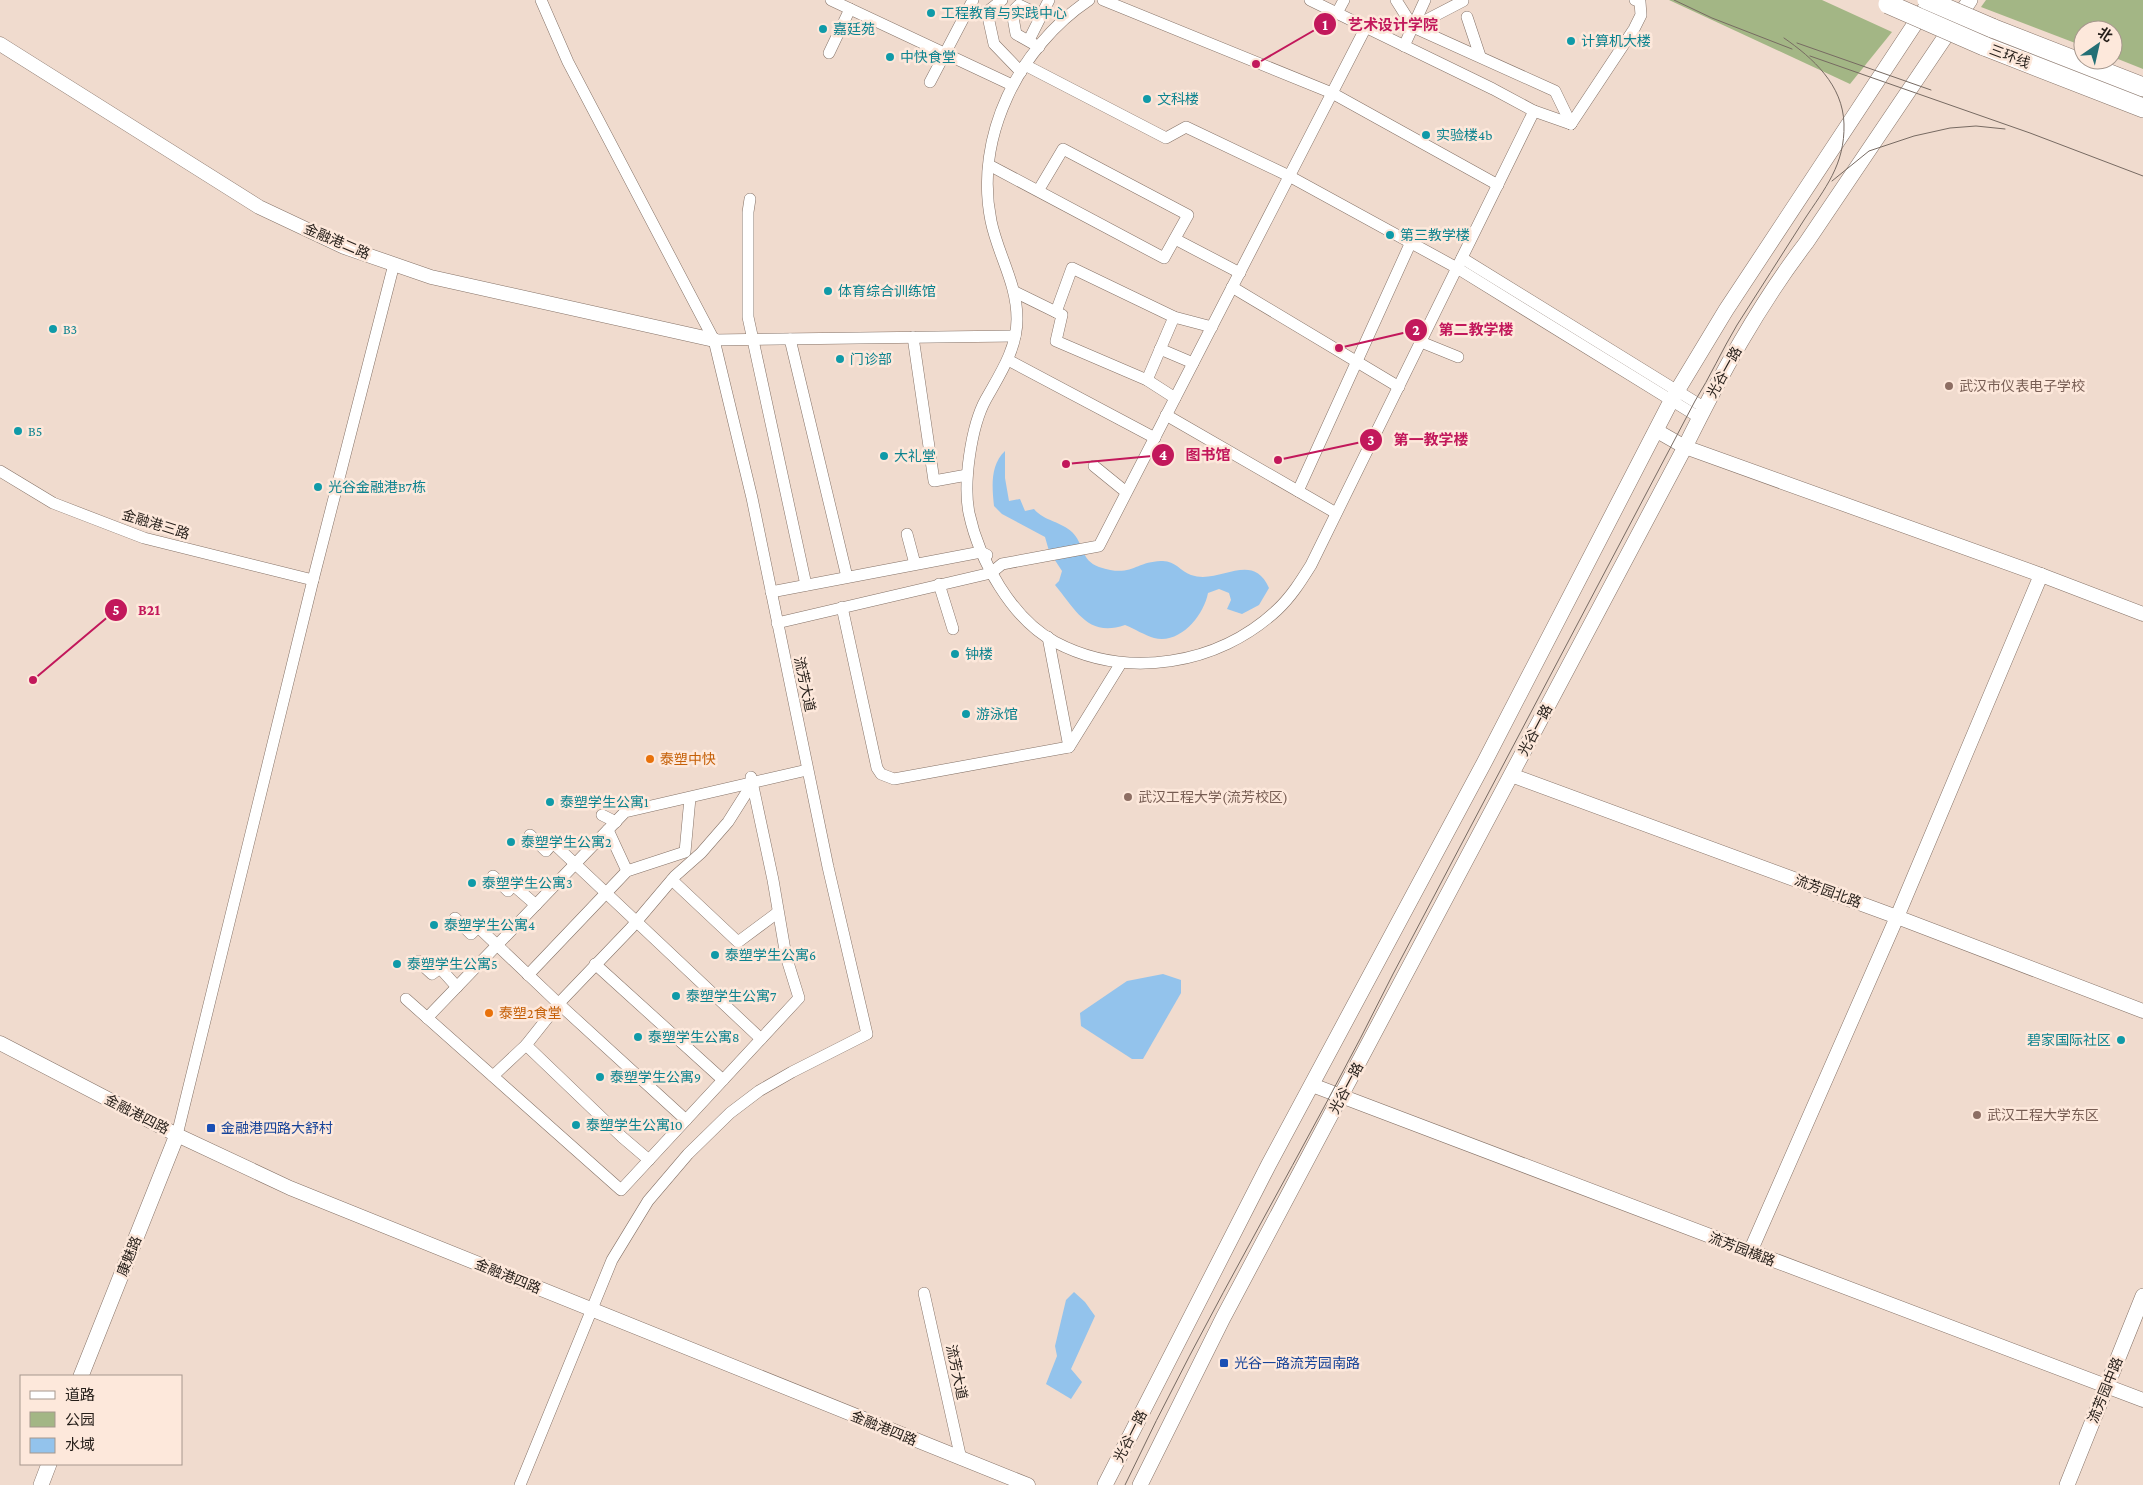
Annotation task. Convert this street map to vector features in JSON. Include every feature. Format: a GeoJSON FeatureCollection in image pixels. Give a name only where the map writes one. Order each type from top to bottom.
{"type":"FeatureCollection","features":[{"type":"Feature","properties":{"kind":"highway","name":"三环线"},"geometry":{"type":"LineString","coordinates":[[1927,0],[1992,28],[2143,87]]}},
{"type":"Feature","properties":{"kind":"highway","name":"三环线"},"geometry":{"type":"LineString","coordinates":[[1884,2],[1984,46],[2143,108]]}},
{"type":"Feature","properties":{"kind":"main road","name":"光谷一路"},"geometry":{"type":"LineString","coordinates":[[1105,1485],[1264,1173],[1484,763],[1674,396],[1726,310],[1788,214],[1931,0]]}},
{"type":"Feature","properties":{"kind":"main road","name":"光谷一路"},"geometry":{"type":"LineString","coordinates":[[1140,1485],[1223,1318],[1686,447],[1718,381],[1783,274],[1806,243],[1970,0]]}},
{"type":"Feature","properties":{"kind":"main road","name":"康魅路"},"geometry":{"type":"LineString","coordinates":[[81,1375],[177,1135]]}},
{"type":"Feature","properties":{"kind":"main road","name":"流芳园中路"},"geometry":{"type":"LineString","coordinates":[[2067,1485],[2143,1296]]}},
{"type":"Feature","properties":{"kind":"main road"},"geometry":{"type":"LineString","coordinates":[[41,1485],[48,1465]]}},
{"type":"Feature","properties":{"kind":"street","name":"流芳大道"},"geometry":{"type":"LineString","coordinates":[[541,0],[568,62],[714,340],[752,498],[828,867],[867,1034],[792,1072],[759,1092],[730,1113],[688,1154],[648,1201],[626,1236],[612,1260],[591,1310]]}},
{"type":"Feature","properties":{"kind":"street"},"geometry":{"type":"LineString","coordinates":[[831,0],[1012,85]]}},
{"type":"Feature","properties":{"kind":"street"},"geometry":{"type":"LineString","coordinates":[[930,82],[973,0]]}},
{"type":"Feature","properties":{"kind":"street"},"geometry":{"type":"LineString","coordinates":[[987,12],[1002,0]]}},
{"type":"Feature","properties":{"kind":"street"},"geometry":{"type":"LineString","coordinates":[[1029,40],[1049,0]]}},
{"type":"Feature","properties":{"kind":"street"},"geometry":{"type":"LineString","coordinates":[[1089,0],[1057,24],[1023,68],[1012,85],[996,125],[989,165],[988,203],[992,224],[1015,292],[1017,318],[1015,336],[1008,360],[982,408],[971,447],[967,475],[967,494],[969,513],[981,552],[1014,607],[1048,637],[1092,658],[1121,663],[1160,662],[1194,656],[1222,647],[1245,635],[1266,620],[1290,597],[1311,565],[1534,111]]}},
{"type":"Feature","properties":{"kind":"street"},"geometry":{"type":"LineString","coordinates":[[1103,0],[1332,93],[1498,185]]}},
{"type":"Feature","properties":{"kind":"street"},"geometry":{"type":"LineString","coordinates":[[1310,0],[1493,89],[1534,111],[1571,124]]}},
{"type":"Feature","properties":{"kind":"street"},"geometry":{"type":"LineString","coordinates":[[1338,13],[1344,0]]}},
{"type":"Feature","properties":{"kind":"street"},"geometry":{"type":"LineString","coordinates":[[1396,0],[1413,27],[1555,91],[1571,124]]}},
{"type":"Feature","properties":{"kind":"street"},"geometry":{"type":"LineString","coordinates":[[1404,46],[1425,0]]}},
{"type":"Feature","properties":{"kind":"street"},"geometry":{"type":"LineString","coordinates":[[1571,124],[1642,15],[1640,2],[1635,0]]}},
{"type":"Feature","properties":{"kind":"street"},"geometry":{"type":"LineString","coordinates":[[1413,27],[1463,1]]}},
{"type":"Feature","properties":{"kind":"street"},"geometry":{"type":"LineString","coordinates":[[966,13],[1012,12],[1019,5],[1040,15]]}},
{"type":"Feature","properties":{"kind":"street"},"geometry":{"type":"LineString","coordinates":[[829,53],[850,9]]}},
{"type":"Feature","properties":{"kind":"street"},"geometry":{"type":"LineString","coordinates":[[987,12],[994,44],[1023,68],[1166,138],[1186,127],[1289,176],[1412,242],[1460,263],[1702,413]]}},
{"type":"Feature","properties":{"kind":"street"},"geometry":{"type":"LineString","coordinates":[[1012,12],[1016,34],[1039,47]]}},
{"type":"Feature","properties":{"kind":"street"},"geometry":{"type":"LineString","coordinates":[[1467,18],[1480,56]]}},
{"type":"Feature","properties":{"kind":"street"},"geometry":{"type":"LineString","coordinates":[[777,623],[992,573],[1002,564],[1099,546],[1366,27]]}},
{"type":"Feature","properties":{"kind":"street","name":"金融港二路"},"geometry":{"type":"LineString","coordinates":[[0,44],[259,207],[344,247],[431,277],[714,340]]}},
{"type":"Feature","properties":{"kind":"street"},"geometry":{"type":"LineString","coordinates":[[989,165],[1164,258],[1188,215],[1062,149],[1038,191]]}},
{"type":"Feature","properties":{"kind":"street"},"geometry":{"type":"LineString","coordinates":[[750,199],[748,212],[748,317],[806,585]]}},
{"type":"Feature","properties":{"kind":"street"},"geometry":{"type":"LineString","coordinates":[[1175,239],[1240,272]]}},
{"type":"Feature","properties":{"kind":"street"},"geometry":{"type":"LineString","coordinates":[[1298,491],[1412,242]]}},
{"type":"Feature","properties":{"kind":"street"},"geometry":{"type":"LineString","coordinates":[[177,1135],[313,580],[394,264]]}},
{"type":"Feature","properties":{"kind":"street"},"geometry":{"type":"LineString","coordinates":[[1056,312],[1072,268],[1174,317],[1212,327]]}},
{"type":"Feature","properties":{"kind":"street"},"geometry":{"type":"LineString","coordinates":[[1232,287],[1399,388]]}},
{"type":"Feature","properties":{"kind":"street"},"geometry":{"type":"LineString","coordinates":[[1015,292],[1062,315],[1056,341],[1147,380],[1175,398]]}},
{"type":"Feature","properties":{"kind":"street"},"geometry":{"type":"LineString","coordinates":[[1147,380],[1174,317]]}},
{"type":"Feature","properties":{"kind":"street"},"geometry":{"type":"LineString","coordinates":[[714,340],[1015,336]]}},
{"type":"Feature","properties":{"kind":"street"},"geometry":{"type":"LineString","coordinates":[[913,337],[934,481],[967,475]]}},
{"type":"Feature","properties":{"kind":"street"},"geometry":{"type":"LineString","coordinates":[[790,339],[847,577]]}},
{"type":"Feature","properties":{"kind":"street"},"geometry":{"type":"LineString","coordinates":[[1421,342],[1458,357]]}},
{"type":"Feature","properties":{"kind":"street"},"geometry":{"type":"LineString","coordinates":[[1160,349],[1193,363]]}},
{"type":"Feature","properties":{"kind":"street"},"geometry":{"type":"LineString","coordinates":[[1008,360],[1154,438]]}},
{"type":"Feature","properties":{"kind":"street"},"geometry":{"type":"LineString","coordinates":[[1166,415],[1336,513]]}},
{"type":"Feature","properties":{"kind":"street"},"geometry":{"type":"LineString","coordinates":[[1657,431],[1686,447],[2042,575],[2143,614]]}},
{"type":"Feature","properties":{"kind":"street"},"geometry":{"type":"LineString","coordinates":[[1094,466],[1126,492]]}},
{"type":"Feature","properties":{"kind":"street","name":"金融港三路"},"geometry":{"type":"LineString","coordinates":[[0,471],[53,503],[144,538],[313,580]]}},
{"type":"Feature","properties":{"kind":"street"},"geometry":{"type":"LineString","coordinates":[[907,534],[915,564]]}},
{"type":"Feature","properties":{"kind":"street"},"geometry":{"type":"LineString","coordinates":[[771,592],[981,552],[1002,564]]}},
{"type":"Feature","properties":{"kind":"street"},"geometry":{"type":"LineString","coordinates":[[1750,1252],[1897,916],[2042,575]]}},
{"type":"Feature","properties":{"kind":"street"},"geometry":{"type":"LineString","coordinates":[[939,584],[953,629]]}},
{"type":"Feature","properties":{"kind":"street"},"geometry":{"type":"LineString","coordinates":[[842,607],[876,768],[882,774],[894,779],[993,754],[1069,747]]}},
{"type":"Feature","properties":{"kind":"street"},"geometry":{"type":"LineString","coordinates":[[1048,637],[1069,747]]}},
{"type":"Feature","properties":{"kind":"street"},"geometry":{"type":"LineString","coordinates":[[1069,747],[1121,663]]}},
{"type":"Feature","properties":{"kind":"street"},"geometry":{"type":"LineString","coordinates":[[427,1018],[625,812],[690,798],[752,781],[808,770]]}},
{"type":"Feature","properties":{"kind":"street","name":"流芳园北路"},"geometry":{"type":"LineString","coordinates":[[1511,775],[1897,916],[2143,1011]]}},
{"type":"Feature","properties":{"kind":"street"},"geometry":{"type":"LineString","coordinates":[[493,1076],[526,1045],[595,964],[728,822],[752,781]]}},
{"type":"Feature","properties":{"kind":"street"},"geometry":{"type":"LineString","coordinates":[[406,999],[621,1190],[799,998],[791,975],[752,781]]}},
{"type":"Feature","properties":{"kind":"street"},"geometry":{"type":"LineString","coordinates":[[528,975],[627,871],[685,852],[690,798]]}},
{"type":"Feature","properties":{"kind":"street"},"geometry":{"type":"LineString","coordinates":[[602,815],[612,826],[627,871]]}},
{"type":"Feature","properties":{"kind":"street"},"geometry":{"type":"LineString","coordinates":[[530,836],[546,851],[553,843],[761,1039]]}},
{"type":"Feature","properties":{"kind":"street"},"geometry":{"type":"LineString","coordinates":[[493,876],[508,891],[513,885],[536,905]]}},
{"type":"Feature","properties":{"kind":"street"},"geometry":{"type":"LineString","coordinates":[[672,880],[738,942],[778,913]]}},
{"type":"Feature","properties":{"kind":"street"},"geometry":{"type":"LineString","coordinates":[[455,918],[471,934],[478,927],[686,1120]]}},
{"type":"Feature","properties":{"kind":"street"},"geometry":{"type":"LineString","coordinates":[[418,961],[432,974],[440,968],[456,987]]}},
{"type":"Feature","properties":{"kind":"street"},"geometry":{"type":"LineString","coordinates":[[595,964],[723,1080]]}},
{"type":"Feature","properties":{"kind":"street","name":"金融港四路"},"geometry":{"type":"LineString","coordinates":[[0,1044],[177,1135],[290,1188],[1028,1485]]}},
{"type":"Feature","properties":{"kind":"street"},"geometry":{"type":"LineString","coordinates":[[526,1045],[622,1137],[649,1160]]}},
{"type":"Feature","properties":{"kind":"street","name":"流芳园横路"},"geometry":{"type":"LineString","coordinates":[[1312,1085],[2143,1400]]}},
{"type":"Feature","properties":{"kind":"street","name":"流芳大道"},"geometry":{"type":"LineString","coordinates":[[924,1292],[961,1459]]}},
{"type":"Feature","properties":{"kind":"street"},"geometry":{"type":"LineString","coordinates":[[520,1485],[591,1310]]}},
{"type":"Feature","properties":{"kind":"green space"},"geometry":{"type":"Polygon","coordinates":[[[1669,0],[1822,0],[1892,32],[1850,84],[1669,0]]]}},
{"type":"Feature","properties":{"kind":"green space"},"geometry":{"type":"Polygon","coordinates":[[[1986,0],[2143,0],[2143,69],[2123,61],[2123,20],[2073,20],[2073,42],[1981,7],[1986,0]]]}},
{"type":"Feature","properties":{"kind":"water"},"geometry":{"type":"Polygon","coordinates":[[[1005,451],[1005,478],[1009,501],[1020,499],[1025,511],[1034,509],[1072,532],[1079,541],[1085,556],[1093,564],[1119,571],[1152,562],[1166,561],[1191,575],[1202,577],[1234,571],[1254,571],[1262,577],[1269,588],[1259,605],[1242,614],[1227,609],[1231,600],[1229,593],[1219,589],[1208,593],[1206,602],[1196,619],[1181,633],[1164,639],[1150,637],[1125,625],[1101,628],[1092,625],[1077,612],[1055,585],[1059,581],[1062,571],[1049,551],[1045,537],[1002,514],[994,506],[994,470],[1005,451]]]}},
{"type":"Feature","properties":{"kind":"water"},"geometry":{"type":"Polygon","coordinates":[[[1163,974],[1181,980],[1181,993],[1143,1059],[1132,1059],[1081,1026],[1080,1013],[1127,981],[1163,974]]]}},
{"type":"Feature","properties":{"kind":"water"},"geometry":{"type":"Polygon","coordinates":[[[1074,1292],[1085,1302],[1095,1316],[1071,1369],[1082,1382],[1071,1399],[1046,1384],[1057,1356],[1055,1346],[1066,1300],[1074,1292]]]}},
{"type":"Feature","properties":{"kind":"tram line"},"geometry":{"type":"LineString","coordinates":[[1674,0],[1712,18],[1792,49]]}},
{"type":"Feature","properties":{"kind":"tram line"},"geometry":{"type":"LineString","coordinates":[[1125,1485],[1223,1292],[1327,1102],[1695,401],[1737,325],[1832,175],[1841,152],[1843,139],[1844,124],[1838,97],[1825,74],[1805,54],[1784,38]]}},
{"type":"Feature","properties":{"kind":"tram line"},"geometry":{"type":"LineString","coordinates":[[1797,43],[1931,90]]}},
{"type":"Feature","properties":{"kind":"tram line"},"geometry":{"type":"LineString","coordinates":[[1810,56],[2030,133],[2143,176]]}},
{"type":"Feature","properties":{"kind":"tram line"},"geometry":{"type":"LineString","coordinates":[[1832,181],[1869,151],[1914,136],[1950,128],[1976,126],[2005,129]]}},
{"type":"Feature","properties":{"kind":"place","name":"工程教育与实践中心"},"geometry":{"type":"Point","coordinates":[931,13]}},
{"type":"Feature","properties":{"kind":"place","name":"嘉廷苑"},"geometry":{"type":"Point","coordinates":[823,29]}},
{"type":"Feature","properties":{"kind":"place","name":"计算机大楼"},"geometry":{"type":"Point","coordinates":[1571,41]}},
{"type":"Feature","properties":{"kind":"place","name":"中快食堂"},"geometry":{"type":"Point","coordinates":[890,57]}},
{"type":"Feature","properties":{"kind":"place","name":"艺术设计学院"},"geometry":{"type":"Point","coordinates":[1256,64]}},
{"type":"Feature","properties":{"kind":"place","name":"文科楼"},"geometry":{"type":"Point","coordinates":[1147,99]}},
{"type":"Feature","properties":{"kind":"place","name":"实验楼4b"},"geometry":{"type":"Point","coordinates":[1426,135]}},
{"type":"Feature","properties":{"kind":"place","name":"第三教学楼"},"geometry":{"type":"Point","coordinates":[1390,235]}},
{"type":"Feature","properties":{"kind":"place","name":"体育综合训练馆"},"geometry":{"type":"Point","coordinates":[828,291]}},
{"type":"Feature","properties":{"kind":"place","name":"B3"},"geometry":{"type":"Point","coordinates":[53,329]}},
{"type":"Feature","properties":{"kind":"place","name":"第二教学楼"},"geometry":{"type":"Point","coordinates":[1339,348]}},
{"type":"Feature","properties":{"kind":"place","name":"门诊部"},"geometry":{"type":"Point","coordinates":[840,359]}},
{"type":"Feature","properties":{"kind":"place","name":"武汉市仪表电子学校"},"geometry":{"type":"Point","coordinates":[1949,386]}},
{"type":"Feature","properties":{"kind":"place","name":"B5"},"geometry":{"type":"Point","coordinates":[18,431]}},
{"type":"Feature","properties":{"kind":"place","name":"大礼堂"},"geometry":{"type":"Point","coordinates":[884,456]}},
{"type":"Feature","properties":{"kind":"place","name":"第一教学楼"},"geometry":{"type":"Point","coordinates":[1278,460]}},
{"type":"Feature","properties":{"kind":"place","name":"图书馆"},"geometry":{"type":"Point","coordinates":[1066,464]}},
{"type":"Feature","properties":{"kind":"place","name":"光谷金融港B7栋"},"geometry":{"type":"Point","coordinates":[318,487]}},
{"type":"Feature","properties":{"kind":"place","name":"钟楼"},"geometry":{"type":"Point","coordinates":[955,654]}},
{"type":"Feature","properties":{"kind":"place","name":"B21"},"geometry":{"type":"Point","coordinates":[33,680]}},
{"type":"Feature","properties":{"kind":"place","name":"游泳馆"},"geometry":{"type":"Point","coordinates":[966,714]}},
{"type":"Feature","properties":{"kind":"place","name":"泰塑中快"},"geometry":{"type":"Point","coordinates":[650,759]}},
{"type":"Feature","properties":{"kind":"place","name":"武汉工程大学(流芳校区)"},"geometry":{"type":"Point","coordinates":[1128,797]}},
{"type":"Feature","properties":{"kind":"place","name":"泰塑学生公寓1"},"geometry":{"type":"Point","coordinates":[550,802]}},
{"type":"Feature","properties":{"kind":"place","name":"泰塑学生公寓2"},"geometry":{"type":"Point","coordinates":[511,842]}},
{"type":"Feature","properties":{"kind":"place","name":"泰塑学生公寓3"},"geometry":{"type":"Point","coordinates":[472,883]}},
{"type":"Feature","properties":{"kind":"place","name":"泰塑学生公寓4"},"geometry":{"type":"Point","coordinates":[434,925]}},
{"type":"Feature","properties":{"kind":"place","name":"泰塑学生公寓6"},"geometry":{"type":"Point","coordinates":[715,955]}},
{"type":"Feature","properties":{"kind":"place","name":"泰塑学生公寓5"},"geometry":{"type":"Point","coordinates":[397,964]}},
{"type":"Feature","properties":{"kind":"place","name":"泰塑学生公寓7"},"geometry":{"type":"Point","coordinates":[676,996]}},
{"type":"Feature","properties":{"kind":"place","name":"泰塑2食堂"},"geometry":{"type":"Point","coordinates":[489,1013]}},
{"type":"Feature","properties":{"kind":"place","name":"泰塑学生公寓8"},"geometry":{"type":"Point","coordinates":[638,1037]}},
{"type":"Feature","properties":{"kind":"place","name":"碧家国际社区"},"geometry":{"type":"Point","coordinates":[2121,1040]}},
{"type":"Feature","properties":{"kind":"place","name":"泰塑学生公寓9"},"geometry":{"type":"Point","coordinates":[600,1077]}},
{"type":"Feature","properties":{"kind":"place","name":"武汉工程大学东区"},"geometry":{"type":"Point","coordinates":[1977,1115]}},
{"type":"Feature","properties":{"kind":"place","name":"泰塑学生公寓10"},"geometry":{"type":"Point","coordinates":[576,1125]}},
{"type":"Feature","properties":{"kind":"place","name":"金融港四路大舒村"},"geometry":{"type":"Point","coordinates":[211,1128]}},
{"type":"Feature","properties":{"kind":"place","name":"光谷一路流芳园南路"},"geometry":{"type":"Point","coordinates":[1224,1363]}}]}
